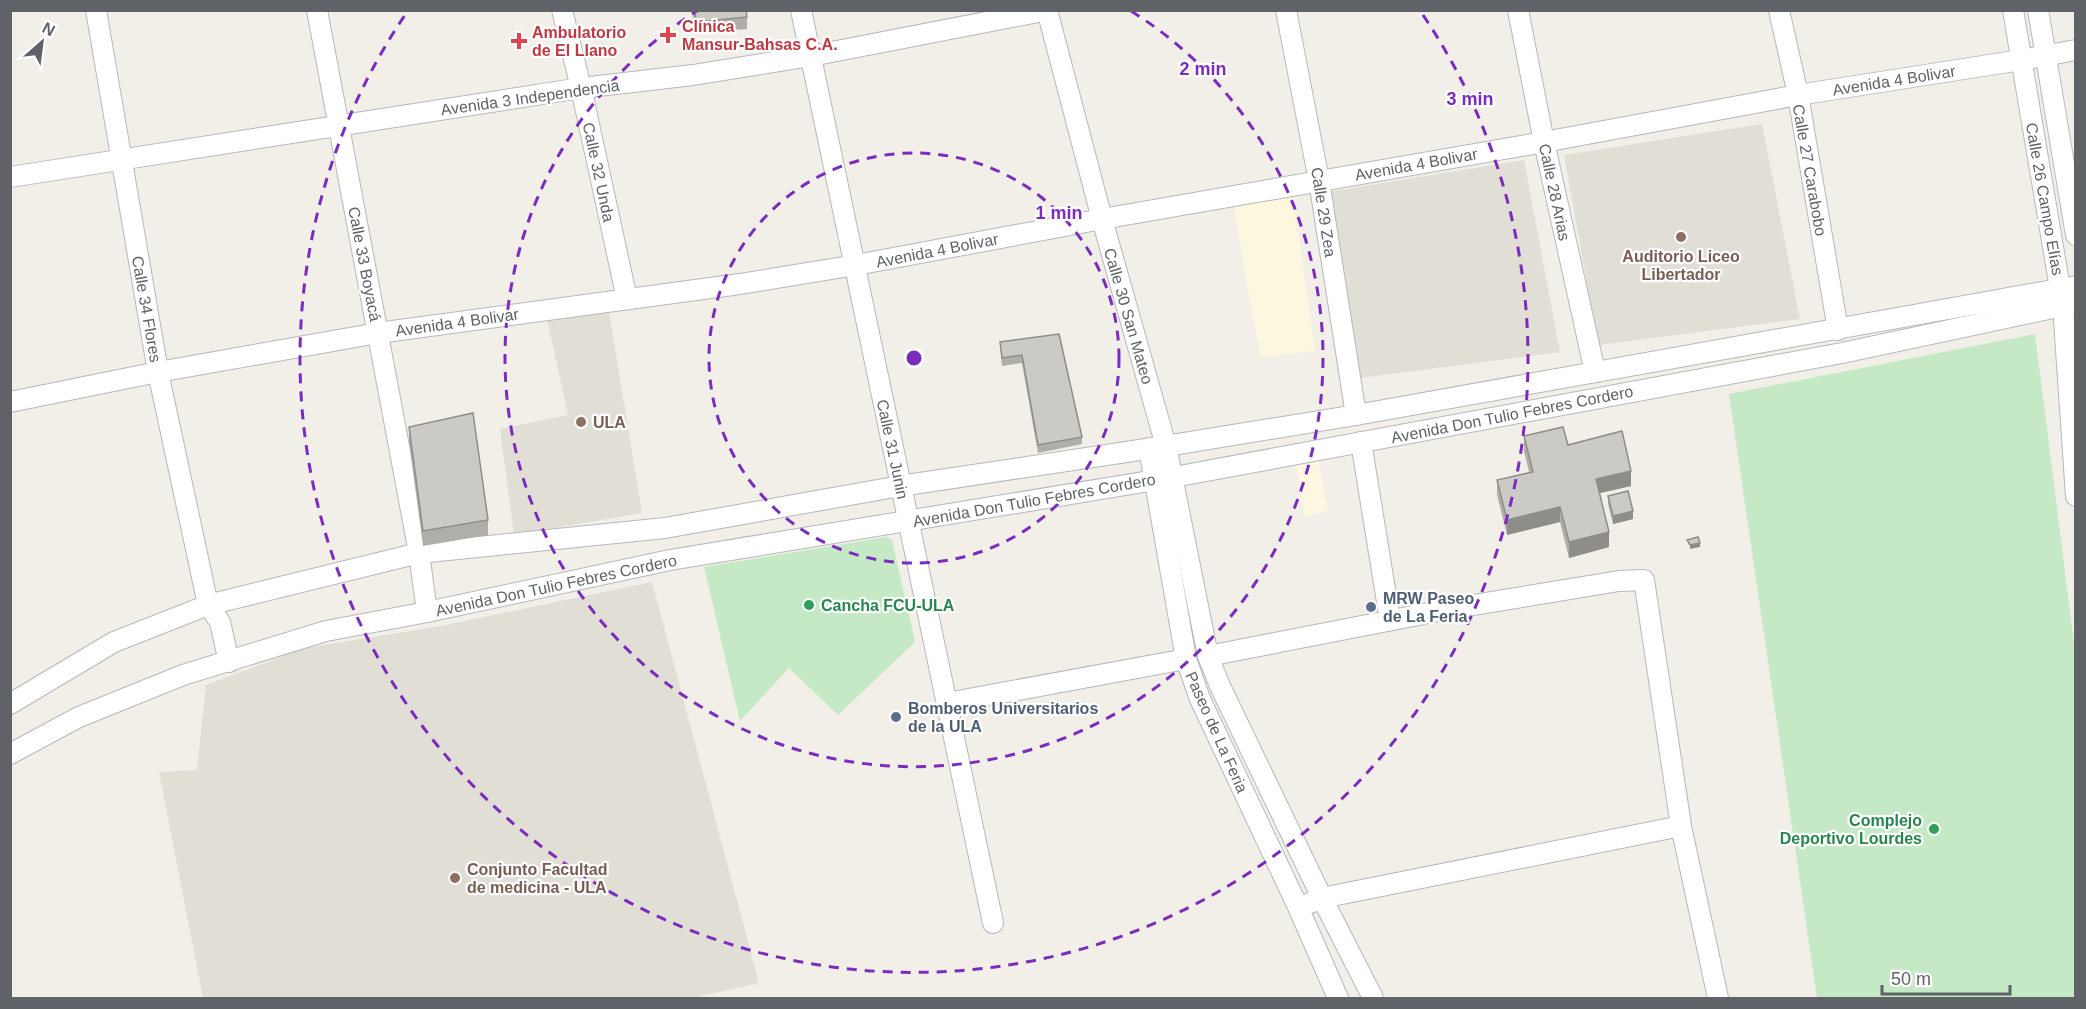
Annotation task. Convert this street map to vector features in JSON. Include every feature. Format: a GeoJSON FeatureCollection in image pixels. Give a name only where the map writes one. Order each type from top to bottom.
{"type":"FeatureCollection","features":[{"type":"Feature","properties":{"kind":"street","name":"Calle 34 Flores"},"geometry":{"type":"LineString","coordinates":[[96,10],[158,372],[208,605],[220,622],[229,662]]}},
{"type":"Feature","properties":{"kind":"street","name":"Calle 33 Boyacá"},"geometry":{"type":"LineString","coordinates":[[317,10],[419,553],[427,612]]}},
{"type":"Feature","properties":{"kind":"street","name":"Calle 32 Unda"},"geometry":{"type":"LineString","coordinates":[[562,10],[627,299]]}},
{"type":"Feature","properties":{"kind":"street","name":"Calle 31 Junin"},"geometry":{"type":"LineString","coordinates":[[801,10],[993,923]]}},
{"type":"Feature","properties":{"kind":"street","name":"Avenida 3 Independencia"},"geometry":{"type":"LineString","coordinates":[[10,177],[581,88],[693,75],[812,56],[1047,10]]}},
{"type":"Feature","properties":{"kind":"street","name":"Calle 30 San Mateo"},"geometry":{"type":"LineString","coordinates":[[1047,10],[1102,219],[1164,478]]}},
{"type":"Feature","properties":{"kind":"street","name":"Calle 29 Zea"},"geometry":{"type":"LineString","coordinates":[[1286,10],[1319,181],[1356,415]]}},
{"type":"Feature","properties":{"kind":"street","name":"Calle 28 Arias"},"geometry":{"type":"LineString","coordinates":[[1518,10],[1544,142],[1595,372]]}},
{"type":"Feature","properties":{"kind":"street","name":"Calle 27 Carabobo"},"geometry":{"type":"LineString","coordinates":[[1779,10],[1798,95],[1838,330]]}},
{"type":"Feature","properties":{"kind":"street","name":"Calle 26 Campo Elías"},"geometry":{"type":"LineString","coordinates":[[2013,10],[2068,296],[2076,496]]}},
{"type":"Feature","properties":{"kind":"street","name":"Calle 26 Campo Elías"},"geometry":{"type":"LineString","coordinates":[[2038,10],[2076,235]]}},
{"type":"Feature","properties":{"kind":"street","name":"Avenida 4 Bolivar"},"geometry":{"type":"LineString","coordinates":[[10,402],[158,372],[378,333],[740,284],[856,265],[1798,95],[2076,50]]}},
{"type":"Feature","properties":{"kind":"street","name":"Avenida Don Tulio Febres Cordero"},"geometry":{"type":"LineString","coordinates":[[10,704],[114,642],[208,605],[419,553],[665,528],[900,486],[1356,415],[1838,330],[2068,296]]}},
{"type":"Feature","properties":{"kind":"street","name":"Avenida Don Tulio Febres Cordero"},"geometry":{"type":"LineString","coordinates":[[10,754],[79,717],[183,675],[326,631],[427,612],[670,560],[1164,478],[1842,353],[2068,296]]}},
{"type":"Feature","properties":{"kind":"street"},"geometry":{"type":"LineString","coordinates":[[1361,442],[1390,620]]}},
{"type":"Feature","properties":{"kind":"street"},"geometry":{"type":"LineString","coordinates":[[1164,478],[1208,656],[1390,620],[1619,581],[1644,580],[1680,826],[1718,999]]}},
{"type":"Feature","properties":{"kind":"street","name":"Paseo de La Feria"},"geometry":{"type":"LineString","coordinates":[[1164,478],[1186,659],[1200,699],[1298,907],[1338,999]]}},
{"type":"Feature","properties":{"kind":"street","name":"Paseo de La Feria"},"geometry":{"type":"LineString","coordinates":[[1208,656],[1220,686],[1373,999]]}},
{"type":"Feature","properties":{"kind":"street"},"geometry":{"type":"LineString","coordinates":[[947,703],[1186,659]]}},
{"type":"Feature","properties":{"kind":"street"},"geometry":{"type":"LineString","coordinates":[[1298,907],[1322,898],[1680,826]]}},
{"type":"Feature","properties":{"kind":"shaded area","name":"Auditorio Liceo Libertador"},"geometry":{"type":"Polygon","coordinates":[[[1762,124],[1800,319],[1598,345],[1564,155],[1762,124]]]}},
{"type":"Feature","properties":{"kind":"shaded area"},"geometry":{"type":"Polygon","coordinates":[[[1524,160],[1560,352],[1360,378],[1327,192],[1524,160]]]}},
{"type":"Feature","properties":{"kind":"shaded area"},"geometry":{"type":"Polygon","coordinates":[[[1292,187],[1315,351],[1260,357],[1232,198],[1292,187]]]}},
{"type":"Feature","properties":{"kind":"shaded area","name":"ULA"},"geometry":{"type":"Polygon","coordinates":[[[607,299],[642,513],[514,535],[500,429],[568,415],[545,310],[607,299]]]}},
{"type":"Feature","properties":{"kind":"shaded area"},"geometry":{"type":"Polygon","coordinates":[[[1317,454],[1328,511],[1305,516],[1295,458],[1317,454]]]}},
{"type":"Feature","properties":{"kind":"shaded area","name":"Conjunto Facultad de medicina - ULA"},"geometry":{"type":"Polygon","coordinates":[[[652,582],[759,983],[692,998],[203,998],[159,772],[197,770],[206,685],[305,648],[441,626],[652,582]]]}},
{"type":"Feature","properties":{"kind":"green space","name":"Complejo Deportivo Lourdes"},"geometry":{"type":"Polygon","coordinates":[[[2035,334],[2076,659],[2075,998],[1817,998],[1729,394],[2035,334]]]}},
{"type":"Feature","properties":{"kind":"green space","name":"Cancha FCU-ULA"},"geometry":{"type":"Polygon","coordinates":[[[887,537],[892,540],[915,642],[838,715],[789,668],[740,721],[704,567],[887,537]]]}},
{"type":"Feature","properties":{"kind":"building"},"geometry":{"type":"Polygon","coordinates":[[[694,10],[746,10],[747,17],[697,22],[694,10]]]}},
{"type":"Feature","properties":{"kind":"building"},"geometry":{"type":"Polygon","coordinates":[[[1059,334],[1082,437],[1038,445],[1022,355],[1002,358],[1000,342],[1059,334]]]}},
{"type":"Feature","properties":{"kind":"building"},"geometry":{"type":"Polygon","coordinates":[[[473,413],[488,520],[423,531],[409,427],[473,413]]]}},
{"type":"Feature","properties":{"kind":"building"},"geometry":{"type":"Polygon","coordinates":[[[1563,427],[1568,445],[1622,431],[1631,471],[1596,479],[1609,532],[1569,542],[1560,507],[1507,520],[1497,480],[1533,472],[1524,436],[1563,427]]]}},
{"type":"Feature","properties":{"kind":"building"},"geometry":{"type":"Polygon","coordinates":[[[1628,491],[1633,511],[1613,516],[1608,496],[1628,491]]]}},
{"type":"Feature","properties":{"kind":"building"},"geometry":{"type":"Polygon","coordinates":[[[1698,537],[1700,543],[1690,545],[1687,540],[1698,537]]]}},
{"type":"Feature","properties":{"kind":"place","name":"Clínica Mansur-Bahsas C.A."},"geometry":{"type":"Point","coordinates":[668,35]}},
{"type":"Feature","properties":{"kind":"place","name":"Ambulatorio de El Llano"},"geometry":{"type":"Point","coordinates":[519,41]}},
{"type":"Feature","properties":{"kind":"place","name":"Auditorio Liceo Libertador"},"geometry":{"type":"Point","coordinates":[1681,237]}},
{"type":"Feature","properties":{"kind":"place","name":"ULA"},"geometry":{"type":"Point","coordinates":[581,422]}},
{"type":"Feature","properties":{"kind":"place","name":"Cancha FCU-ULA"},"geometry":{"type":"Point","coordinates":[809,605]}},
{"type":"Feature","properties":{"kind":"place","name":"MRW Paseo de La Feria"},"geometry":{"type":"Point","coordinates":[1371,607]}},
{"type":"Feature","properties":{"kind":"place","name":"Bomberos Universitarios de la ULA"},"geometry":{"type":"Point","coordinates":[896,717]}},
{"type":"Feature","properties":{"kind":"place","name":"Complejo Deportivo Lourdes"},"geometry":{"type":"Point","coordinates":[1934,829]}},
{"type":"Feature","properties":{"kind":"place","name":"Conjunto Facultad de medicina - ULA"},"geometry":{"type":"Point","coordinates":[455,878]}}]}
